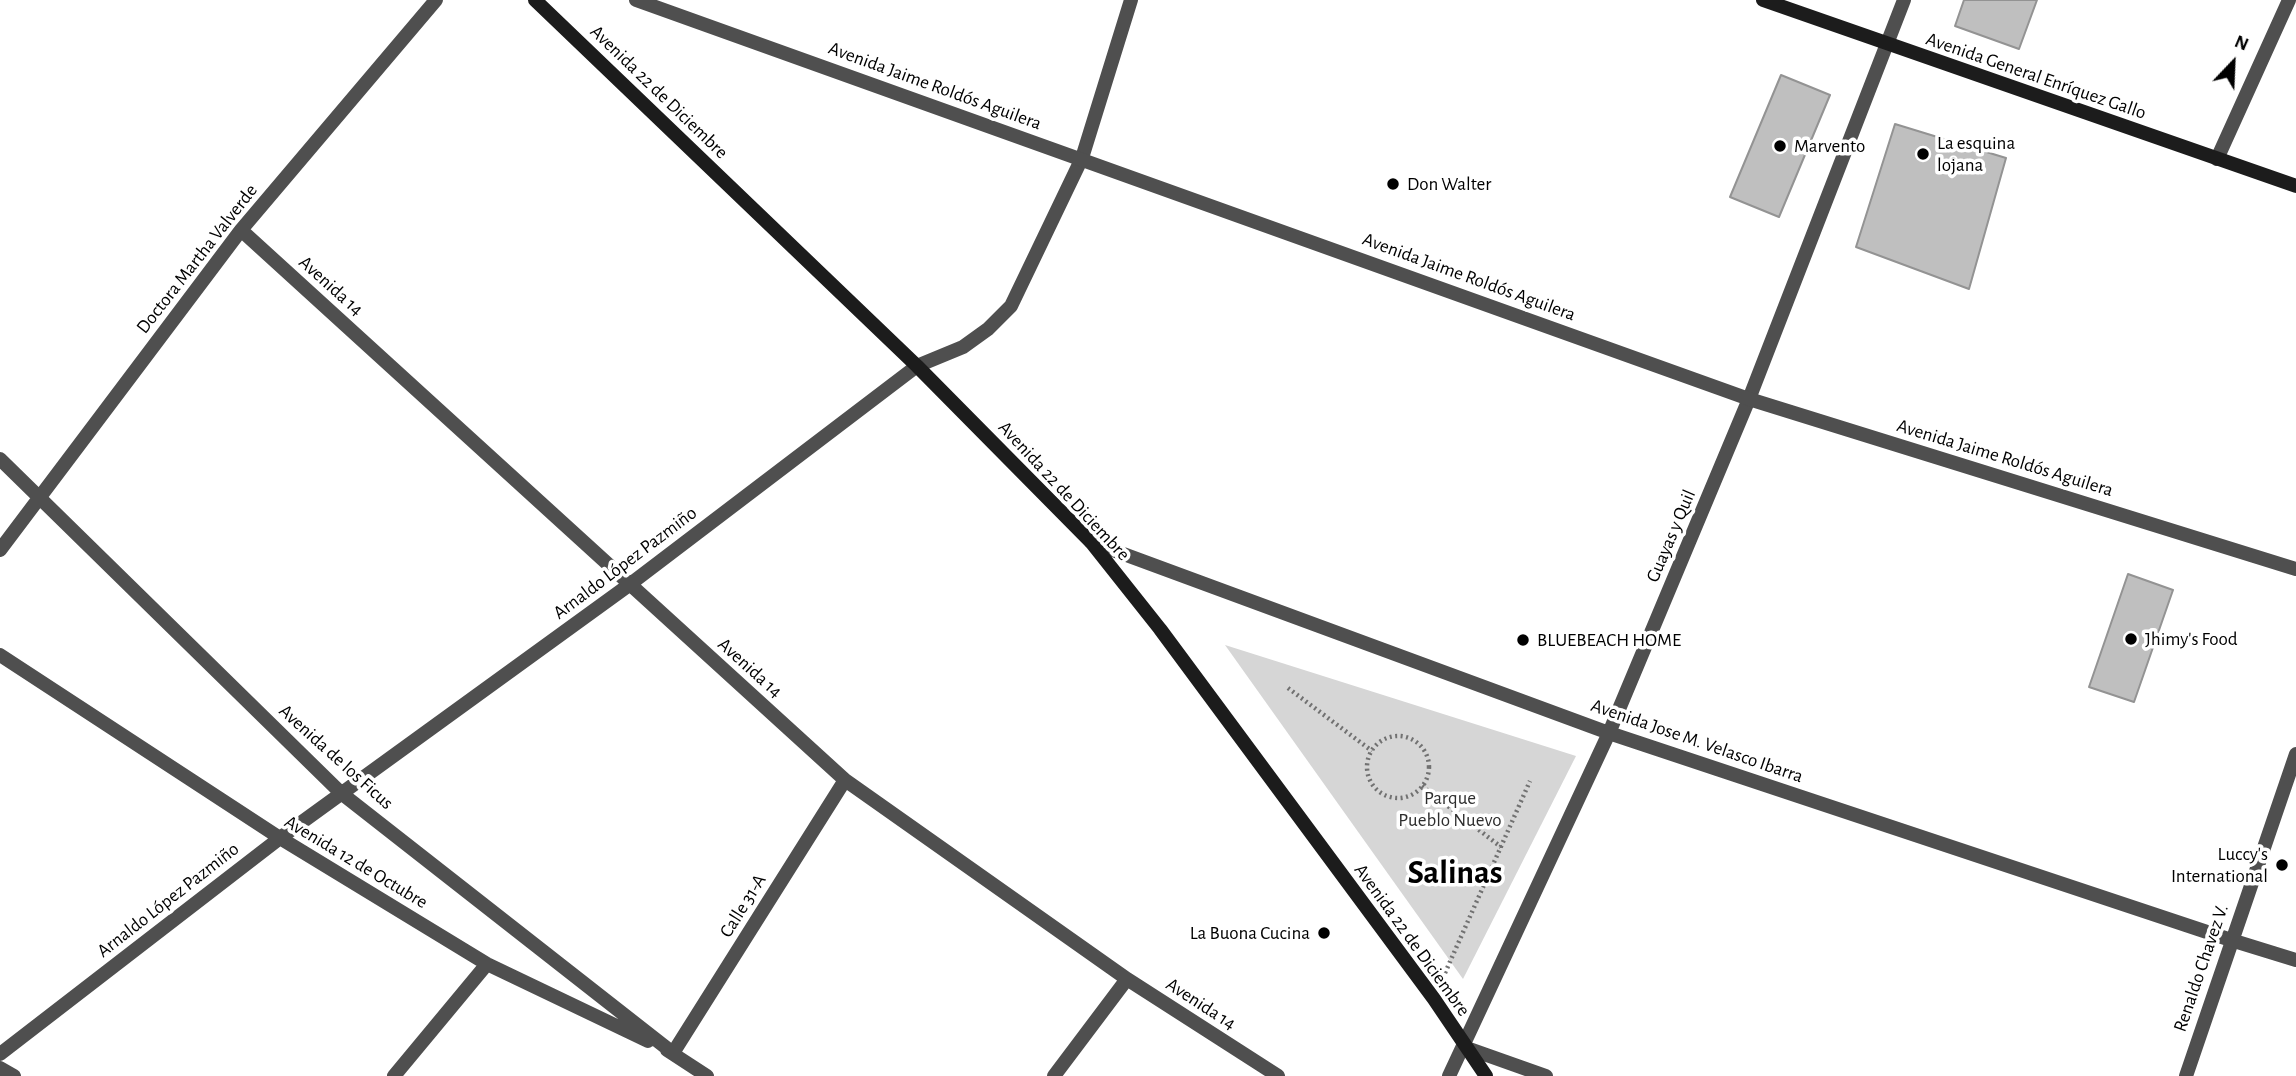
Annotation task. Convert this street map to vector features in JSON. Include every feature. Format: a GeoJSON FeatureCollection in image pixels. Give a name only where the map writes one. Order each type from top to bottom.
{"type":"FeatureCollection","features":[{"type":"Feature","properties":{"kind":"main road","name":"Avenida 22 de Diciembre"},"geometry":{"type":"LineString","coordinates":[[536,0],[917,366],[1091,542],[1160,629],[1434,999],[1486,1076]]}},
{"type":"Feature","properties":{"kind":"main road","name":"Avenida General Enríquez Gallo"},"geometry":{"type":"LineString","coordinates":[[1763,0],[2296,186]]}},
{"type":"Feature","properties":{"kind":"street","name":"Doctora Martha Valverde"},"geometry":{"type":"LineString","coordinates":[[0,550],[241,230],[436,0]]}},
{"type":"Feature","properties":{"kind":"street","name":"Avenida Jaime Roldós Aguilera"},"geometry":{"type":"LineString","coordinates":[[636,0],[1749,399],[2296,569]]}},
{"type":"Feature","properties":{"kind":"street","name":"Arnaldo López Pazmiño"},"geometry":{"type":"LineString","coordinates":[[0,1054],[279,838],[629,585],[917,366],[963,346],[988,329],[1011,306],[1082,158],[1131,0]]}},
{"type":"Feature","properties":{"kind":"street","name":"Guayas y Quil"},"geometry":{"type":"LineString","coordinates":[[1449,1076],[1609,733],[1749,399],[1904,0]]}},
{"type":"Feature","properties":{"kind":"street"},"geometry":{"type":"LineString","coordinates":[[2217,159],[2289,0]]}},
{"type":"Feature","properties":{"kind":"street","name":"Avenida 14"},"geometry":{"type":"LineString","coordinates":[[241,230],[845,780],[1127,979],[1278,1076]]}},
{"type":"Feature","properties":{"kind":"street","name":"Avenida de los Ficus"},"geometry":{"type":"LineString","coordinates":[[0,459],[341,793],[673,1053]]}},
{"type":"Feature","properties":{"kind":"street","name":"Avenida Jose M. Velasco Ibarra"},"geometry":{"type":"LineString","coordinates":[[1091,542],[1609,733],[2296,960]]}},
{"type":"Feature","properties":{"kind":"street","name":"Avenida 12 de Octubre"},"geometry":{"type":"LineString","coordinates":[[0,655],[279,838],[486,964],[673,1053],[707,1076]]}},
{"type":"Feature","properties":{"kind":"street","name":"Renaldo Chavez V."},"geometry":{"type":"LineString","coordinates":[[2186,1076],[2296,754]]}},
{"type":"Feature","properties":{"kind":"street","name":"Calle 31-A"},"geometry":{"type":"LineString","coordinates":[[673,1053],[845,780]]}},
{"type":"Feature","properties":{"kind":"street"},"geometry":{"type":"LineString","coordinates":[[394,1076],[486,964]]}},
{"type":"Feature","properties":{"kind":"street"},"geometry":{"type":"LineString","coordinates":[[1054,1076],[1127,979]]}},
{"type":"Feature","properties":{"kind":"street"},"geometry":{"type":"LineString","coordinates":[[1464,1047],[1546,1076]]}},
{"type":"Feature","properties":{"kind":"street"},"geometry":{"type":"LineString","coordinates":[[0,1068],[14,1076]]}},
{"type":"Feature","properties":{"kind":"path"},"geometry":{"type":"LineString","coordinates":[[1288,688],[1372,751]]}},
{"type":"Feature","properties":{"kind":"path"},"geometry":{"type":"LineString","coordinates":[[1398,737],[1416,743],[1428,759],[1429,769],[1422,786],[1406,798],[1385,796],[1370,781],[1367,761],[1372,751],[1388,738],[1398,737]]}},
{"type":"Feature","properties":{"kind":"path"},"geometry":{"type":"LineString","coordinates":[[1434,999],[1530,781]]}},
{"type":"Feature","properties":{"kind":"path"},"geometry":{"type":"LineString","coordinates":[[1422,786],[1501,847]]}},
{"type":"Feature","properties":{"kind":"green space","name":"Parque Pueblo Nuevo"},"geometry":{"type":"Polygon","coordinates":[[[1225,645],[1576,756],[1463,979],[1371,850],[1225,645]]]}},
{"type":"Feature","properties":{"kind":"building"},"geometry":{"type":"Polygon","coordinates":[[[1964,0],[2037,0],[2019,49],[1955,26],[1964,0]]]}},
{"type":"Feature","properties":{"kind":"building","name":"Marvento"},"geometry":{"type":"Polygon","coordinates":[[[1781,75],[1830,95],[1779,217],[1730,197],[1781,75]]]}},
{"type":"Feature","properties":{"kind":"building"},"geometry":{"type":"Polygon","coordinates":[[[1895,124],[2006,158],[1969,289],[1856,247],[1895,124]]]}},
{"type":"Feature","properties":{"kind":"building","name":"Jhimy's Food"},"geometry":{"type":"Polygon","coordinates":[[[2128,574],[2173,590],[2134,702],[2089,687],[2128,574]]]}},
{"type":"Feature","properties":{"kind":"place","name":"Marvento"},"geometry":{"type":"Point","coordinates":[1780,146]}},
{"type":"Feature","properties":{"kind":"place","name":"La esquina lojana"},"geometry":{"type":"Point","coordinates":[1923,154]}},
{"type":"Feature","properties":{"kind":"place","name":"Don Walter"},"geometry":{"type":"Point","coordinates":[1393,184]}},
{"type":"Feature","properties":{"kind":"place","name":"Jhimy's Food"},"geometry":{"type":"Point","coordinates":[2131,639]}},
{"type":"Feature","properties":{"kind":"place","name":"BLUEBEACH HOME"},"geometry":{"type":"Point","coordinates":[1523,640]}},
{"type":"Feature","properties":{"kind":"place","name":"Luccy's International"},"geometry":{"type":"Point","coordinates":[2282,865]}},
{"type":"Feature","properties":{"kind":"place","name":"La Buona Cucina"},"geometry":{"type":"Point","coordinates":[1324,933]}},
{"type":"Feature","properties":{"kind":"district","name":"Salinas"},"geometry":{"type":"Point","coordinates":[1455,873]}}]}
